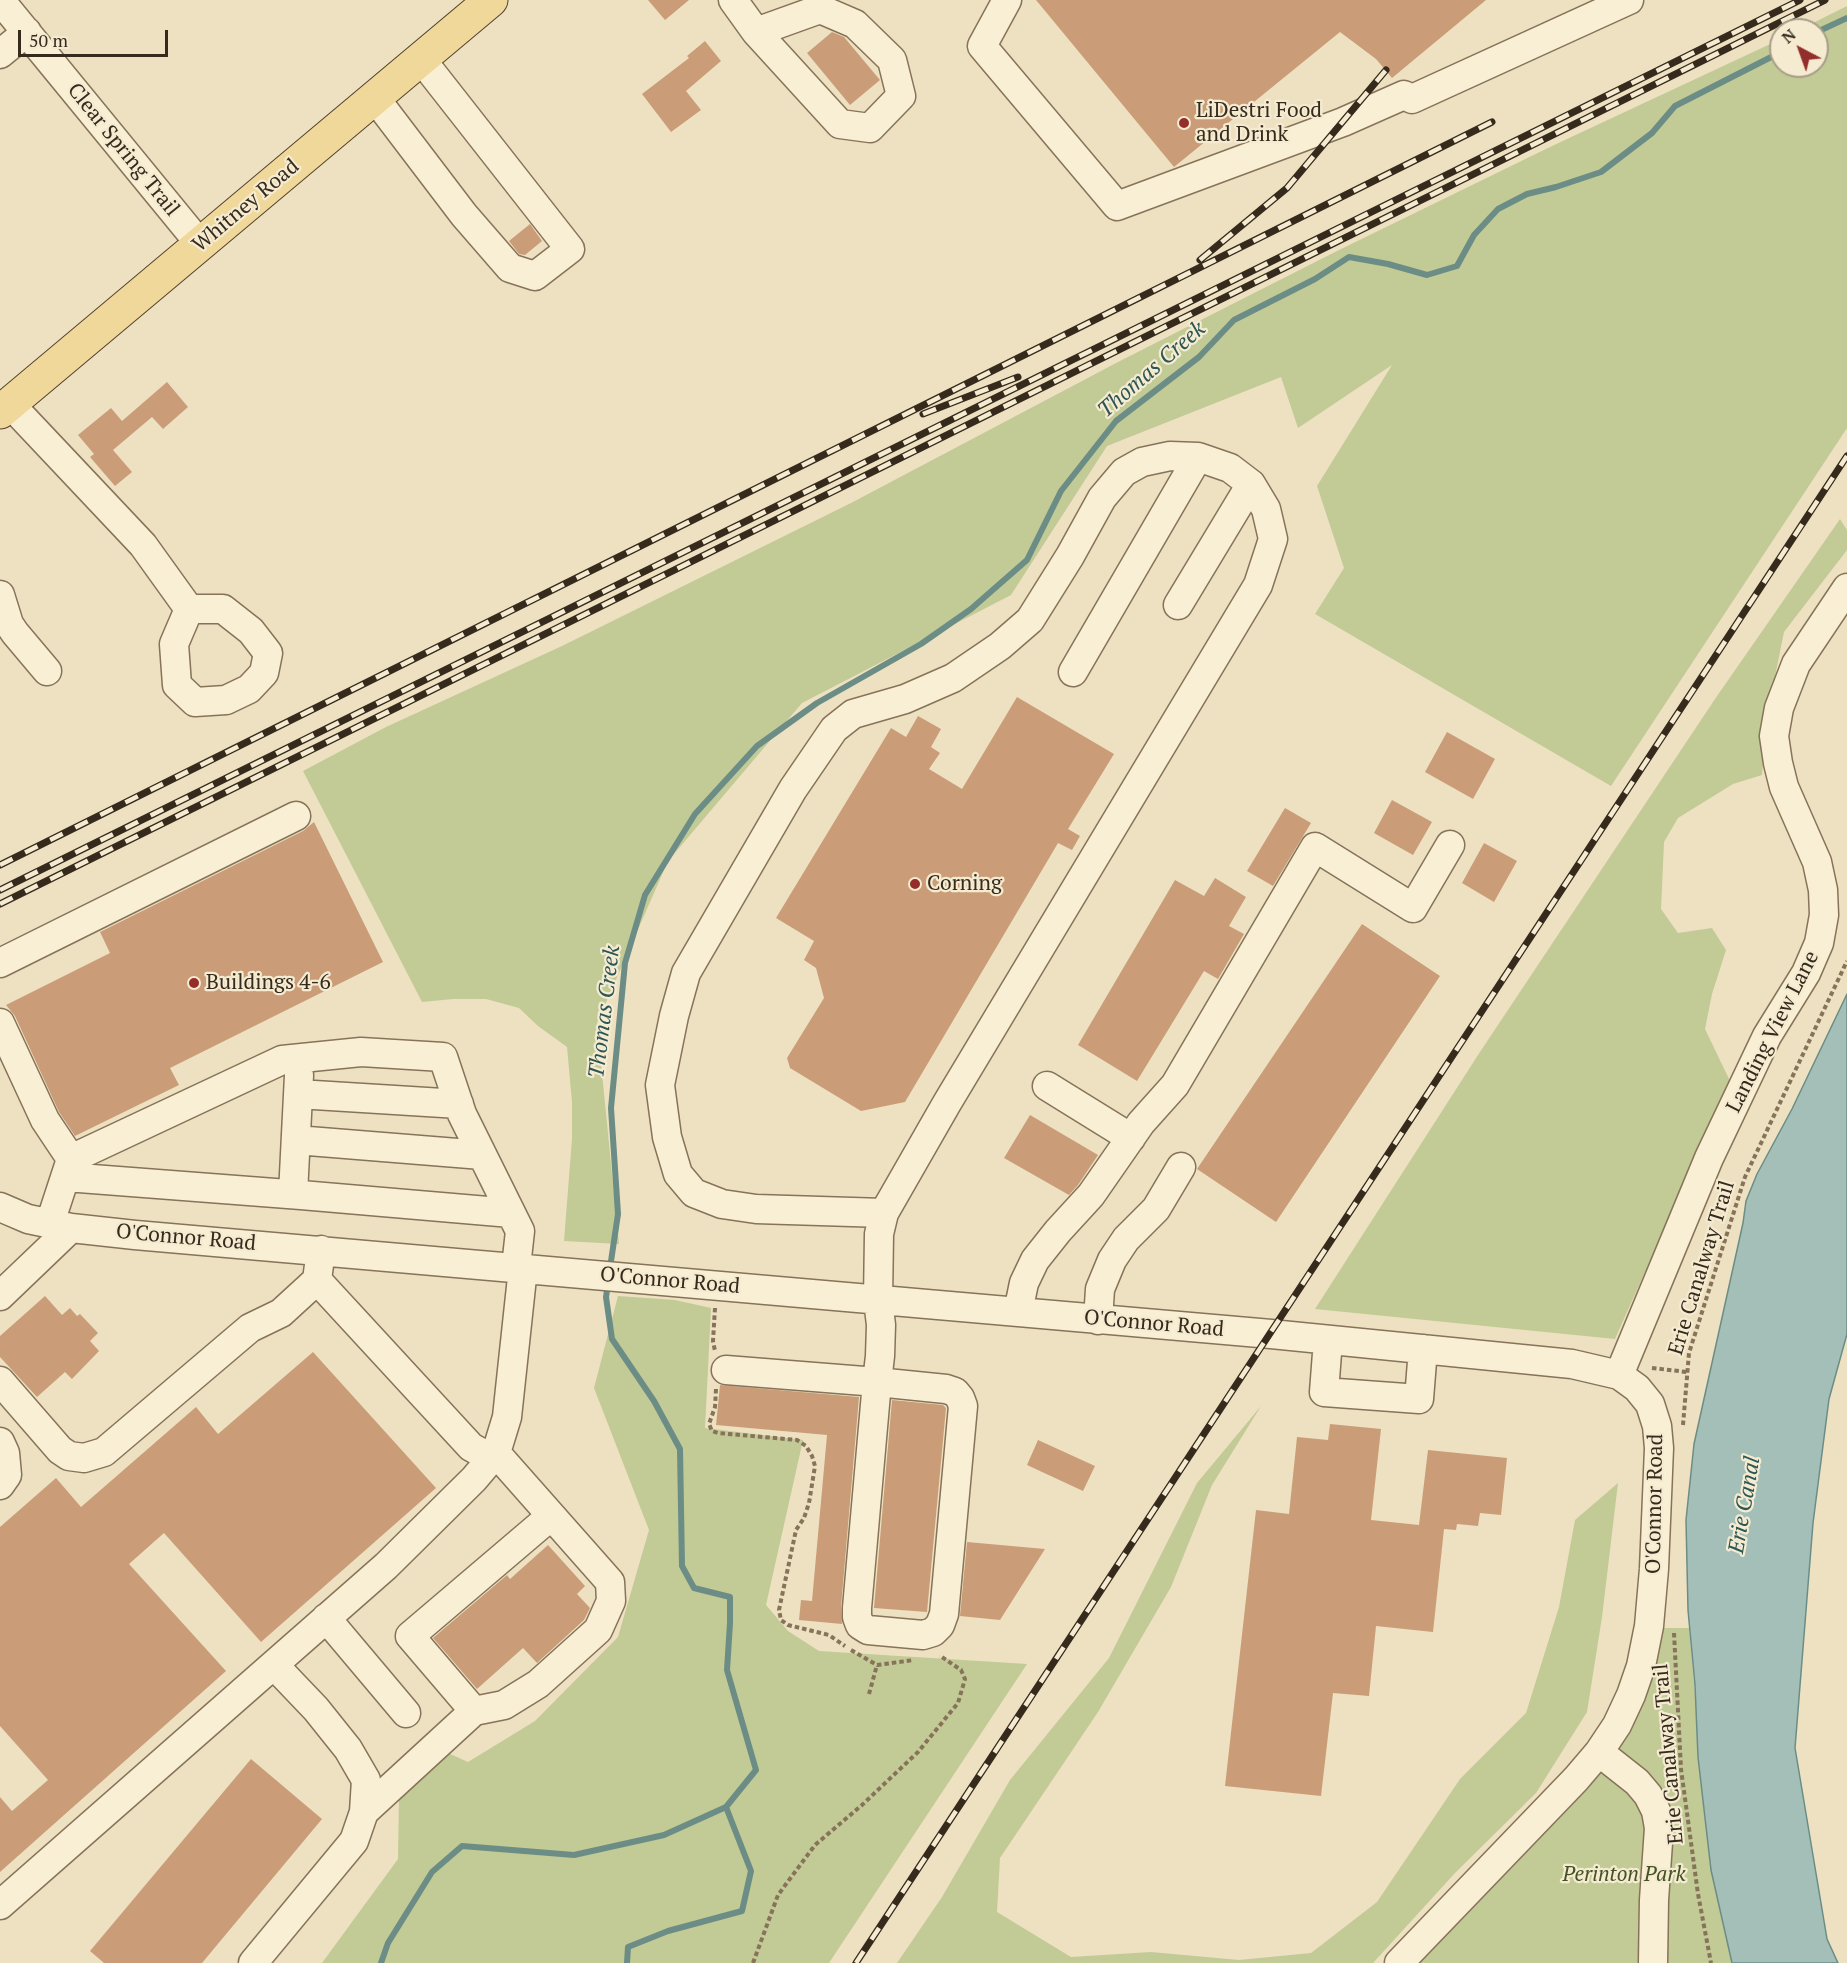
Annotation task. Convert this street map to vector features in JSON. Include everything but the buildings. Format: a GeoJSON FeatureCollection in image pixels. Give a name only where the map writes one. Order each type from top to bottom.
{"type":"FeatureCollection","features":[{"type":"Feature","properties":{"kind":"main road","name":"Whitney Road"},"geometry":{"type":"LineString","coordinates":[[5,408],[491,0]]}},
{"type":"Feature","properties":{"kind":"street","name":"Clear Spring Trail"},"geometry":{"type":"LineString","coordinates":[[0,0],[200,244]]}},
{"type":"Feature","properties":{"kind":"street"},"geometry":{"type":"LineString","coordinates":[[733,0],[756,32],[840,124],[870,128],[901,96],[892,60],[855,24],[816,4],[756,32]]}},
{"type":"Feature","properties":{"kind":"street"},"geometry":{"type":"LineString","coordinates":[[1007,0],[982,46],[1117,206],[1343,122],[1404,95],[1412,99],[1629,0]]}},
{"type":"Feature","properties":{"kind":"street"},"geometry":{"type":"LineString","coordinates":[[0,54],[27,32]]}},
{"type":"Feature","properties":{"kind":"street"},"geometry":{"type":"LineString","coordinates":[[375,98],[464,215],[510,268],[535,276],[570,249],[421,59]]}},
{"type":"Feature","properties":{"kind":"street"},"geometry":{"type":"LineString","coordinates":[[5,408],[143,545],[189,609]]}},
{"type":"Feature","properties":{"kind":"street"},"geometry":{"type":"LineString","coordinates":[[719,1372],[877,1382],[946,1389],[955,1392],[960,1398],[963,1406],[944,1614],[940,1625],[933,1632],[923,1635],[868,1630],[860,1625],[857,1617],[877,1382],[881,1325],[878,1300],[879,1234],[884,1213],[965,1073],[1257,585],[1273,539],[1266,509],[1251,484],[1230,468],[1198,457],[1170,456],[1142,462],[1124,472],[1102,498],[1071,556],[1030,620],[1000,646],[952,678],[905,699],[853,714],[834,729],[793,789],[687,973],[674,1016],[660,1085],[667,1137],[678,1174],[694,1193],[722,1204],[756,1209],[884,1213]]}},
{"type":"Feature","properties":{"kind":"street"},"geometry":{"type":"LineString","coordinates":[[1073,672],[1198,457]]}},
{"type":"Feature","properties":{"kind":"street"},"geometry":{"type":"LineString","coordinates":[[1178,605],[1251,484]]}},
{"type":"Feature","properties":{"kind":"street","name":"Landing View Lane"},"geometry":{"type":"LineString","coordinates":[[1619,1375],[1709,1158],[1767,1036],[1806,973],[1819,943],[1824,915],[1817,862],[1784,787],[1774,736],[1779,708],[1796,664],[1847,588]]}},
{"type":"Feature","properties":{"kind":"street"},"geometry":{"type":"LineString","coordinates":[[0,595],[9,624],[47,671]]}},
{"type":"Feature","properties":{"kind":"street"},"geometry":{"type":"LineString","coordinates":[[0,963],[296,816]]}},
{"type":"Feature","properties":{"kind":"street"},"geometry":{"type":"LineString","coordinates":[[1018,1312],[1024,1283],[1035,1260],[1091,1195],[1131,1138],[1175,1085],[1315,847],[1413,908],[1450,846]]}},
{"type":"Feature","properties":{"kind":"street"},"geometry":{"type":"LineString","coordinates":[[0,1023],[69,1168],[61,1226],[0,1296]]}},
{"type":"Feature","properties":{"kind":"street"},"geometry":{"type":"LineString","coordinates":[[0,1905],[422,1532],[496,1453],[507,1417],[520,1231],[459,1104],[443,1057],[361,1052],[282,1060],[69,1168]]}},
{"type":"Feature","properties":{"kind":"street"},"geometry":{"type":"LineString","coordinates":[[293,1194],[300,1058]]}},
{"type":"Feature","properties":{"kind":"street"},"geometry":{"type":"LineString","coordinates":[[1047,1086],[1131,1138]]}},
{"type":"Feature","properties":{"kind":"street"},"geometry":{"type":"LineString","coordinates":[[298,1094],[459,1104]]}},
{"type":"Feature","properties":{"kind":"street"},"geometry":{"type":"LineString","coordinates":[[296,1140],[482,1155]]}},
{"type":"Feature","properties":{"kind":"street"},"geometry":{"type":"LineString","coordinates":[[1098,1320],[1100,1289],[1112,1260],[1126,1239],[1156,1209],[1181,1167]]}},
{"type":"Feature","properties":{"kind":"street"},"geometry":{"type":"LineString","coordinates":[[69,1168],[293,1194],[511,1213]]}},
{"type":"Feature","properties":{"kind":"street","name":"O'Connor Road"},"geometry":{"type":"LineString","coordinates":[[0,1207],[28,1218],[61,1226],[1271,1334],[1572,1364],[1619,1375],[1637,1388],[1650,1404],[1657,1425],[1659,1448],[1649,1626],[1641,1666],[1631,1695],[1617,1725],[1599,1752],[1576,1779],[1399,1963]]}},
{"type":"Feature","properties":{"kind":"street"},"geometry":{"type":"LineString","coordinates":[[0,1381],[60,1450],[69,1456],[84,1458],[104,1452],[250,1328],[281,1313],[317,1280],[321,1250]]}},
{"type":"Feature","properties":{"kind":"street"},"geometry":{"type":"LineString","coordinates":[[317,1280],[471,1448],[482,1453],[496,1453],[610,1582],[611,1601],[598,1630],[538,1684],[504,1705],[474,1711],[364,1812]]}},
{"type":"Feature","properties":{"kind":"street"},"geometry":{"type":"LineString","coordinates":[[1328,1340],[1324,1392],[1419,1399],[1423,1349]]}},
{"type":"Feature","properties":{"kind":"street"},"geometry":{"type":"LineString","coordinates":[[0,1442],[5,1453],[8,1475],[0,1485]]}},
{"type":"Feature","properties":{"kind":"street"},"geometry":{"type":"LineString","coordinates":[[474,1711],[410,1636],[551,1516]]}},
{"type":"Feature","properties":{"kind":"street"},"geometry":{"type":"LineString","coordinates":[[327,1618],[406,1713]]}},
{"type":"Feature","properties":{"kind":"street"},"geometry":{"type":"LineString","coordinates":[[253,1963],[354,1841],[364,1812],[366,1780],[348,1749],[316,1709],[274,1665]]}},
{"type":"Feature","properties":{"kind":"street"},"geometry":{"type":"LineString","coordinates":[[1599,1752],[1637,1782],[1648,1795],[1656,1811],[1659,1828],[1653,1963]]}},
{"type":"Feature","properties":{"kind":"path","name":"Erie Canalway Trail"},"geometry":{"type":"LineString","coordinates":[[1683,1428],[1689,1353],[1745,1177],[1847,961]]}},
{"type":"Feature","properties":{"kind":"path"},"geometry":{"type":"LineString","coordinates":[[715,1307],[713,1341],[719,1372],[715,1407],[710,1424],[712,1431],[797,1440],[806,1446],[813,1456],[815,1466],[809,1503],[804,1518],[796,1530],[779,1610],[781,1620],[788,1625],[829,1635],[877,1665],[921,1659]]}},
{"type":"Feature","properties":{"kind":"path","name":"Erie Canalway Trail"},"geometry":{"type":"LineString","coordinates":[[1674,1622],[1681,1769],[1698,1894],[1712,1963]]}},
{"type":"Feature","properties":{"kind":"path"},"geometry":{"type":"LineString","coordinates":[[753,1963],[778,1895],[815,1845],[862,1805],[918,1752],[958,1703],[965,1679],[961,1670],[942,1657],[936,1658]]}},
{"type":"Feature","properties":{"kind":"path"},"geometry":{"type":"LineString","coordinates":[[869,1694],[877,1665]]}},
{"type":"Feature","properties":{"kind":"green space"},"geometry":{"type":"Polygon","coordinates":[[[1847,6],[1847,428],[1611,786],[1315,614],[1344,568],[1317,486],[1392,365],[1298,428],[1281,377],[1107,446],[1011,595],[802,703],[668,861],[597,1023],[619,1244],[564,1241],[572,1139],[572,1102],[567,1047],[538,1026],[519,1008],[486,999],[422,1002],[303,771],[386,727],[562,646],[851,503],[1118,362],[1337,251],[1552,146],[1769,45],[1769,78],[1829,78],[1829,18],[1823,18],[1847,6]]]}},
{"type":"Feature","properties":{"kind":"green space"},"geometry":{"type":"Polygon","coordinates":[[[1840,519],[1847,530],[1847,550],[1784,632],[1767,716],[1762,775],[1733,784],[1678,818],[1664,842],[1661,909],[1678,933],[1712,928],[1726,950],[1712,994],[1705,1029],[1730,1081],[1615,1339],[1315,1309],[1478,1055],[1715,699],[1840,519]]]}},
{"type":"Feature","properties":{"kind":"green space"},"geometry":{"type":"Polygon","coordinates":[[[618,1296],[675,1300],[711,1308],[705,1428],[803,1440],[766,1605],[788,1631],[819,1651],[1027,1664],[829,1963],[322,1963],[398,1859],[399,1795],[448,1753],[468,1762],[535,1721],[618,1637],[649,1530],[594,1388],[618,1296]]]}},
{"type":"Feature","properties":{"kind":"green space"},"geometry":{"type":"Polygon","coordinates":[[[1261,1406],[1212,1485],[1171,1587],[1098,1712],[1000,1858],[997,1912],[1071,1957],[1151,1952],[1239,1960],[1311,1953],[1377,1902],[1460,1779],[1526,1713],[1559,1607],[1575,1520],[1618,1483],[1602,1617],[1587,1712],[1536,1793],[1455,1873],[1373,1963],[897,1963],[942,1897],[1010,1780],[1109,1658],[1197,1483],[1261,1406]]]}},
{"type":"Feature","properties":{"kind":"green space","name":"Perinton Park"},"geometry":{"type":"Polygon","coordinates":[[[1663,1628],[1689,1628],[1711,1870],[1732,1963],[1418,1963],[1586,1789],[1663,1628]]]}},
{"type":"Feature","properties":{"kind":"water","name":"Erie Canal"},"geometry":{"type":"Polygon","coordinates":[[[1847,994],[1847,1334],[1829,1399],[1813,1523],[1795,1748],[1827,1939],[1838,1963],[1732,1963],[1711,1870],[1698,1757],[1695,1685],[1688,1610],[1686,1520],[1694,1444],[1746,1201],[1757,1174],[1792,1109],[1847,994]]]}},
{"type":"Feature","properties":{"kind":"waterway","name":"Thomas Creek"},"geometry":{"type":"LineString","coordinates":[[1829,26],[1847,18]]}},
{"type":"Feature","properties":{"kind":"waterway","name":"Thomas Creek"},"geometry":{"type":"LineString","coordinates":[[610,1268],[618,1214],[611,1108],[625,963],[645,895],[695,814],[757,746],[817,703],[921,644],[971,609],[1027,560],[1061,491],[1116,421],[1199,357],[1234,320],[1315,279],[1349,257],[1388,264],[1427,275],[1457,266],[1474,235],[1498,209],[1527,194],[1601,172],[1652,133],[1675,106],[1769,58]]}},
{"type":"Feature","properties":{"kind":"waterway","name":"Thomas Creek"},"geometry":{"type":"LineString","coordinates":[[381,1963],[388,1943],[432,1872],[462,1846],[574,1855],[664,1835],[726,1807],[756,1770],[727,1670],[730,1597],[694,1588],[682,1566],[680,1449],[654,1401],[612,1339],[606,1297],[608,1284]]}},
{"type":"Feature","properties":{"kind":"waterway"},"geometry":{"type":"LineString","coordinates":[[627,1963],[628,1947],[668,1931],[742,1911],[751,1871],[726,1807]]}},
{"type":"Feature","properties":{"kind":"railway"},"geometry":{"type":"LineString","coordinates":[[0,890],[1800,0]]}},
{"type":"Feature","properties":{"kind":"railway"},"geometry":{"type":"LineString","coordinates":[[0,904],[1825,0]]}},
{"type":"Feature","properties":{"kind":"railway"},"geometry":{"type":"LineString","coordinates":[[1200,260],[1287,188],[1386,70]]}},
{"type":"Feature","properties":{"kind":"railway"},"geometry":{"type":"LineString","coordinates":[[0,865],[1492,122]]}},
{"type":"Feature","properties":{"kind":"railway"},"geometry":{"type":"LineString","coordinates":[[923,414],[1018,377]]}},
{"type":"Feature","properties":{"kind":"railway"},"geometry":{"type":"LineString","coordinates":[[856,1963],[1847,456]]}},
{"type":"Feature","properties":{"kind":"place","name":"LiDestri Food and Drink"},"geometry":{"type":"Point","coordinates":[1184,123]}},
{"type":"Feature","properties":{"kind":"place","name":"Corning"},"geometry":{"type":"Point","coordinates":[915,884]}},
{"type":"Feature","properties":{"kind":"place","name":"Buildings 4-6"},"geometry":{"type":"Point","coordinates":[194,983]}}]}
